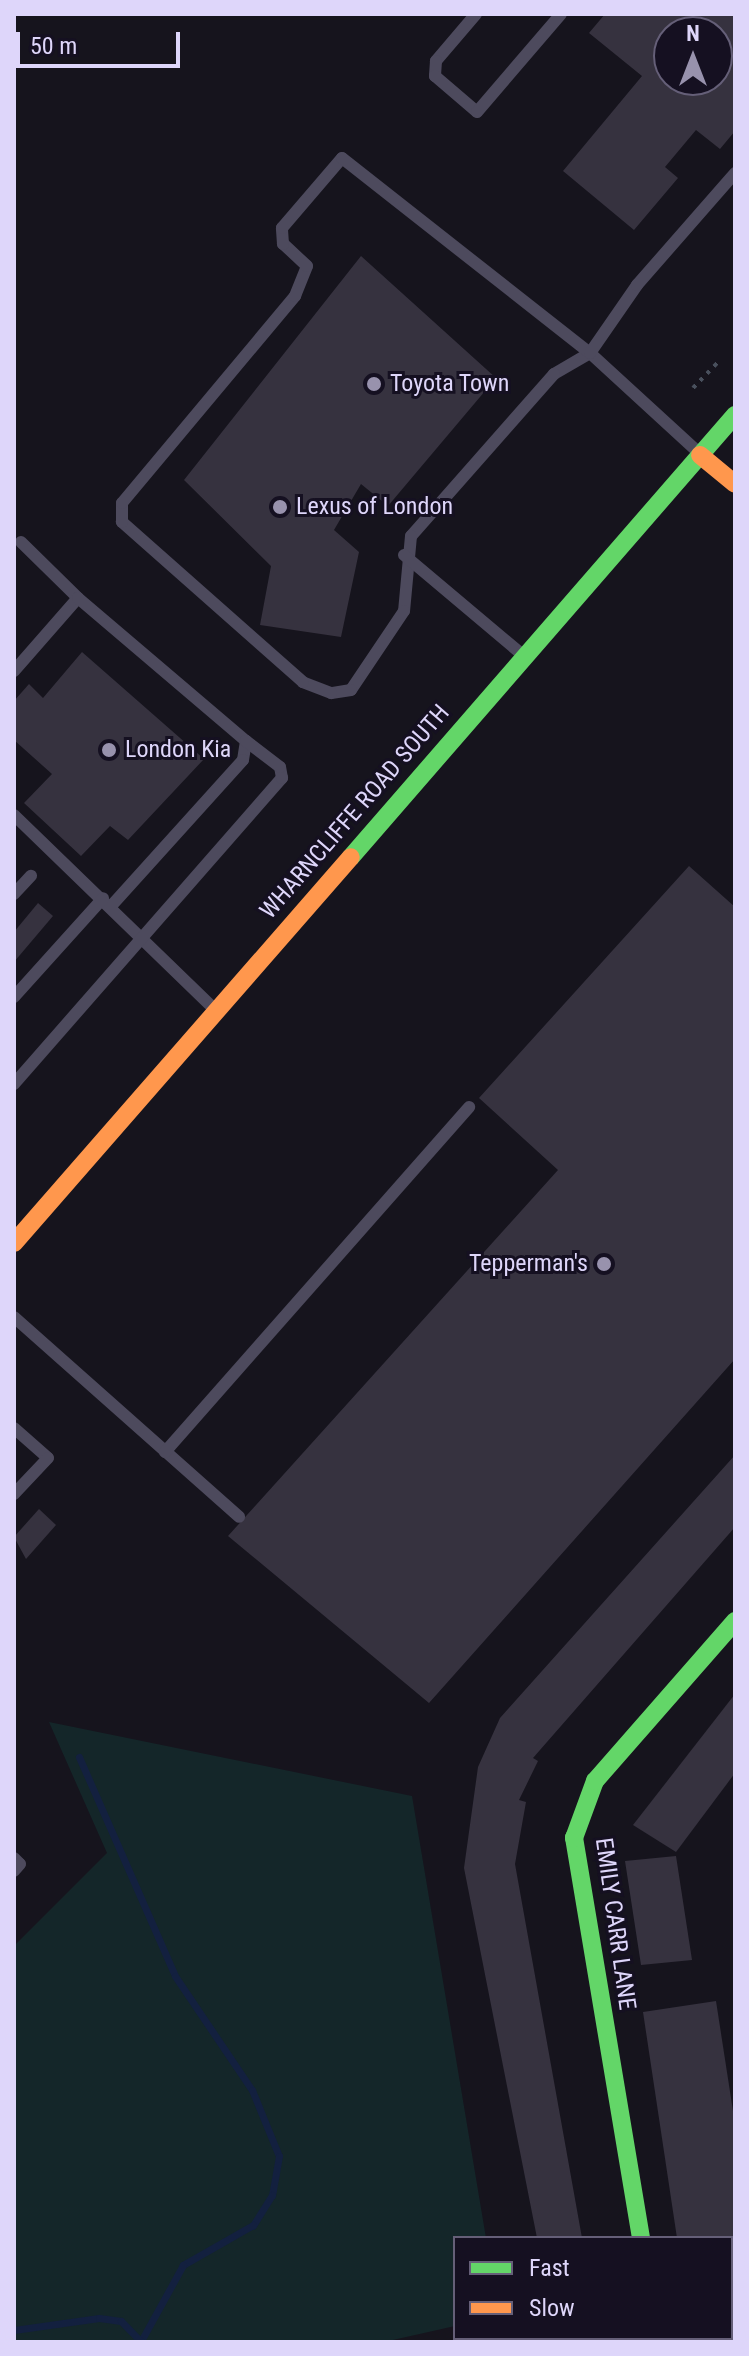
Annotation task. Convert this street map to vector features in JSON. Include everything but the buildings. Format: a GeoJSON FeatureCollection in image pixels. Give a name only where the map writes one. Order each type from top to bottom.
{"type":"FeatureCollection","features":[{"type":"Feature","properties":{"kind":"main road","name":"WHARNCLIFFE ROAD SOUTH"},"geometry":{"type":"LineString","coordinates":[[14,1243],[214,1009],[735,415]]}},
{"type":"Feature","properties":{"kind":"main road"},"geometry":{"type":"LineString","coordinates":[[700,455],[735,484]]}},
{"type":"Feature","properties":{"kind":"main road","name":"EMILY CARR LANE"},"geometry":{"type":"LineString","coordinates":[[641,2236],[574,1838],[595,1781],[735,1621]]}},
{"type":"Feature","properties":{"kind":"lane"},"geometry":{"type":"LineString","coordinates":[[476,14],[436,61],[435,76],[477,112],[561,14]]}},
{"type":"Feature","properties":{"kind":"lane"},"geometry":{"type":"LineString","coordinates":[[700,455],[590,353],[342,158],[282,228],[283,244],[307,266],[295,296],[122,503],[122,522],[303,682],[331,693],[351,690],[404,611],[404,555],[411,536],[554,374],[590,353],[637,285],[735,173]]}},
{"type":"Feature","properties":{"kind":"lane"},"geometry":{"type":"LineString","coordinates":[[14,1084],[282,778],[280,767],[78,598],[21,542]]}},
{"type":"Feature","properties":{"kind":"lane"},"geometry":{"type":"LineString","coordinates":[[404,555],[524,656]]}},
{"type":"Feature","properties":{"kind":"lane"},"geometry":{"type":"LineString","coordinates":[[14,671],[78,598]]}},
{"type":"Feature","properties":{"kind":"lane"},"geometry":{"type":"LineString","coordinates":[[14,997],[243,760],[246,741]]}},
{"type":"Feature","properties":{"kind":"lane"},"geometry":{"type":"LineString","coordinates":[[14,815],[214,1009]]}},
{"type":"Feature","properties":{"kind":"lane"},"geometry":{"type":"LineString","coordinates":[[14,894],[31,876]]}},
{"type":"Feature","properties":{"kind":"lane"},"geometry":{"type":"LineString","coordinates":[[165,1452],[469,1107]]}},
{"type":"Feature","properties":{"kind":"lane"},"geometry":{"type":"LineString","coordinates":[[14,1317],[239,1517]]}},
{"type":"Feature","properties":{"kind":"lane"},"geometry":{"type":"LineString","coordinates":[[14,1428],[48,1458],[14,1494]]}},
{"type":"Feature","properties":{"kind":"lane"},"geometry":{"type":"LineString","coordinates":[[14,1858],[20,1864],[14,1871]]}},
{"type":"Feature","properties":{"kind":"path"},"geometry":{"type":"LineString","coordinates":[[693,388],[717,363]]}},
{"type":"Feature","properties":{"kind":"shaded area"},"geometry":{"type":"Polygon","coordinates":[[[49,1722],[412,1796],[486,2236],[453,2236],[453,2326],[384,2342],[14,2342],[14,1946],[107,1853],[49,1722]]]}},
{"type":"Feature","properties":{"kind":"waterway"},"geometry":{"type":"LineString","coordinates":[[79,1757],[175,1976],[252,2090],[279,2156],[272,2195],[253,2225],[183,2265],[141,2341]]}},
{"type":"Feature","properties":{"kind":"waterway"},"geometry":{"type":"LineString","coordinates":[[14,2330],[99,2318],[121,2321],[141,2342]]}},
{"type":"Feature","properties":{"kind":"traffic: fast"},"geometry":{"type":"LineString","coordinates":[[351,857],[735,415]]}},
{"type":"Feature","properties":{"kind":"traffic: fast"},"geometry":{"type":"LineString","coordinates":[[641,2236],[574,1838],[595,1781],[735,1621]]}},
{"type":"Feature","properties":{"kind":"traffic: slow"},"geometry":{"type":"LineString","coordinates":[[700,455],[735,484]]}},
{"type":"Feature","properties":{"kind":"traffic: slow"},"geometry":{"type":"LineString","coordinates":[[14,1243],[351,857]]}},
{"type":"Feature","properties":{"kind":"place","name":"Toyota Town"},"geometry":{"type":"Point","coordinates":[374,384]}},
{"type":"Feature","properties":{"kind":"place","name":"Lexus of London"},"geometry":{"type":"Point","coordinates":[280,507]}},
{"type":"Feature","properties":{"kind":"place","name":"London Kia"},"geometry":{"type":"Point","coordinates":[109,750]}},
{"type":"Feature","properties":{"kind":"place","name":"Tepperman's"},"geometry":{"type":"Point","coordinates":[604,1264]}}]}
